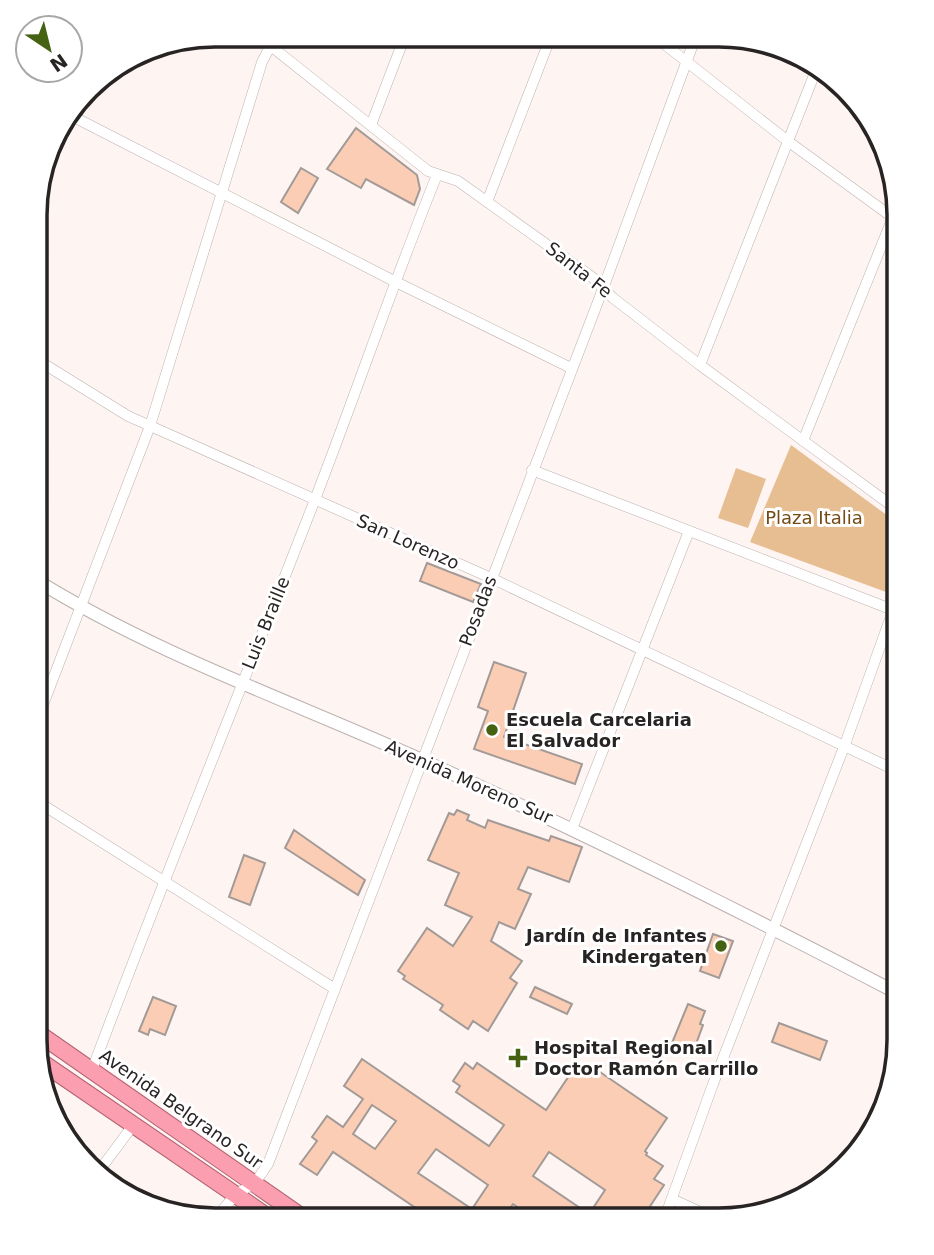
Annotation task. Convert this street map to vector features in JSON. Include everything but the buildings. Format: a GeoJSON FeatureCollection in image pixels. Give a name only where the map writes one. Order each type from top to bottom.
{"type":"FeatureCollection","features":[{"type":"Feature","properties":{"kind":"highway","name":"Avenida Belgrano Sur"},"geometry":{"type":"LineString","coordinates":[[47,1039],[290,1208]]}},
{"type":"Feature","properties":{"kind":"highway"},"geometry":{"type":"LineString","coordinates":[[49,1067],[256,1208]]}},
{"type":"Feature","properties":{"kind":"street"},"geometry":{"type":"LineString","coordinates":[[487,202],[547,47]]}},
{"type":"Feature","properties":{"kind":"street"},"geometry":{"type":"LineString","coordinates":[[668,47],[789,142],[886,209]]}},
{"type":"Feature","properties":{"kind":"street","name":"Posadas"},"geometry":{"type":"LineString","coordinates":[[255,1183],[268,1164],[604,286],[692,47]]}},
{"type":"Feature","properties":{"kind":"street"},"geometry":{"type":"LineString","coordinates":[[47,695],[150,426],[262,62],[269,48]]}},
{"type":"Feature","properties":{"kind":"street","name":"Santa Fe"},"geometry":{"type":"LineString","coordinates":[[272,48],[428,171],[451,177],[604,286],[614,298],[701,365],[887,502]]}},
{"type":"Feature","properties":{"kind":"street"},"geometry":{"type":"LineString","coordinates":[[371,125],[401,48]]}},
{"type":"Feature","properties":{"kind":"street"},"geometry":{"type":"LineString","coordinates":[[701,365],[813,77]]}},
{"type":"Feature","properties":{"kind":"street"},"geometry":{"type":"LineString","coordinates":[[78,119],[571,368]]}},
{"type":"Feature","properties":{"kind":"street","name":"Luis Braille"},"geometry":{"type":"LineString","coordinates":[[92,1070],[163,880],[314,500],[394,281],[437,175]]}},
{"type":"Feature","properties":{"kind":"street"},"geometry":{"type":"LineString","coordinates":[[803,441],[887,238]]}},
{"type":"Feature","properties":{"kind":"street","name":"San Lorenzo"},"geometry":{"type":"LineString","coordinates":[[47,366],[114,408],[150,426],[491,578],[886,766]]}},
{"type":"Feature","properties":{"kind":"street"},"geometry":{"type":"LineString","coordinates":[[532,470],[887,607]]}},
{"type":"Feature","properties":{"kind":"street"},"geometry":{"type":"LineString","coordinates":[[572,829],[689,531]]}},
{"type":"Feature","properties":{"kind":"street","name":"Avenida Moreno Sur"},"geometry":{"type":"LineString","coordinates":[[47,587],[81,608],[241,683],[422,760],[572,829],[886,987]]}},
{"type":"Feature","properties":{"kind":"street"},"geometry":{"type":"LineString","coordinates":[[669,1208],[887,628]]}},
{"type":"Feature","properties":{"kind":"street"},"geometry":{"type":"LineString","coordinates":[[47,807],[335,989]]}},
{"type":"Feature","properties":{"kind":"street"},"geometry":{"type":"LineString","coordinates":[[103,1165],[134,1124]]}},
{"type":"Feature","properties":{"kind":"street"},"geometry":{"type":"LineString","coordinates":[[224,1208],[236,1194],[255,1183]]}},
{"type":"Feature","properties":{"kind":"street"},"geometry":{"type":"LineString","coordinates":[[672,1199],[692,1208]]}},
{"type":"Feature","properties":{"kind":"green space","name":"Plaza Italia"},"geometry":{"type":"Polygon","coordinates":[[[791,445],[887,515],[887,591],[886,592],[750,542],[791,445]]]}},
{"type":"Feature","properties":{"kind":"green space"},"geometry":{"type":"Polygon","coordinates":[[[736,468],[766,479],[748,528],[718,518],[736,468]]]}},
{"type":"Feature","properties":{"kind":"place","name":"Escuela Carcelaria El Salvador"},"geometry":{"type":"Point","coordinates":[492,730]}},
{"type":"Feature","properties":{"kind":"place","name":"Jardín de Infantes Kindergaten"},"geometry":{"type":"Point","coordinates":[721,946]}},
{"type":"Feature","properties":{"kind":"place","name":"Hospital Regional Doctor Ramón Carrillo"},"geometry":{"type":"Point","coordinates":[518,1058]}}]}
